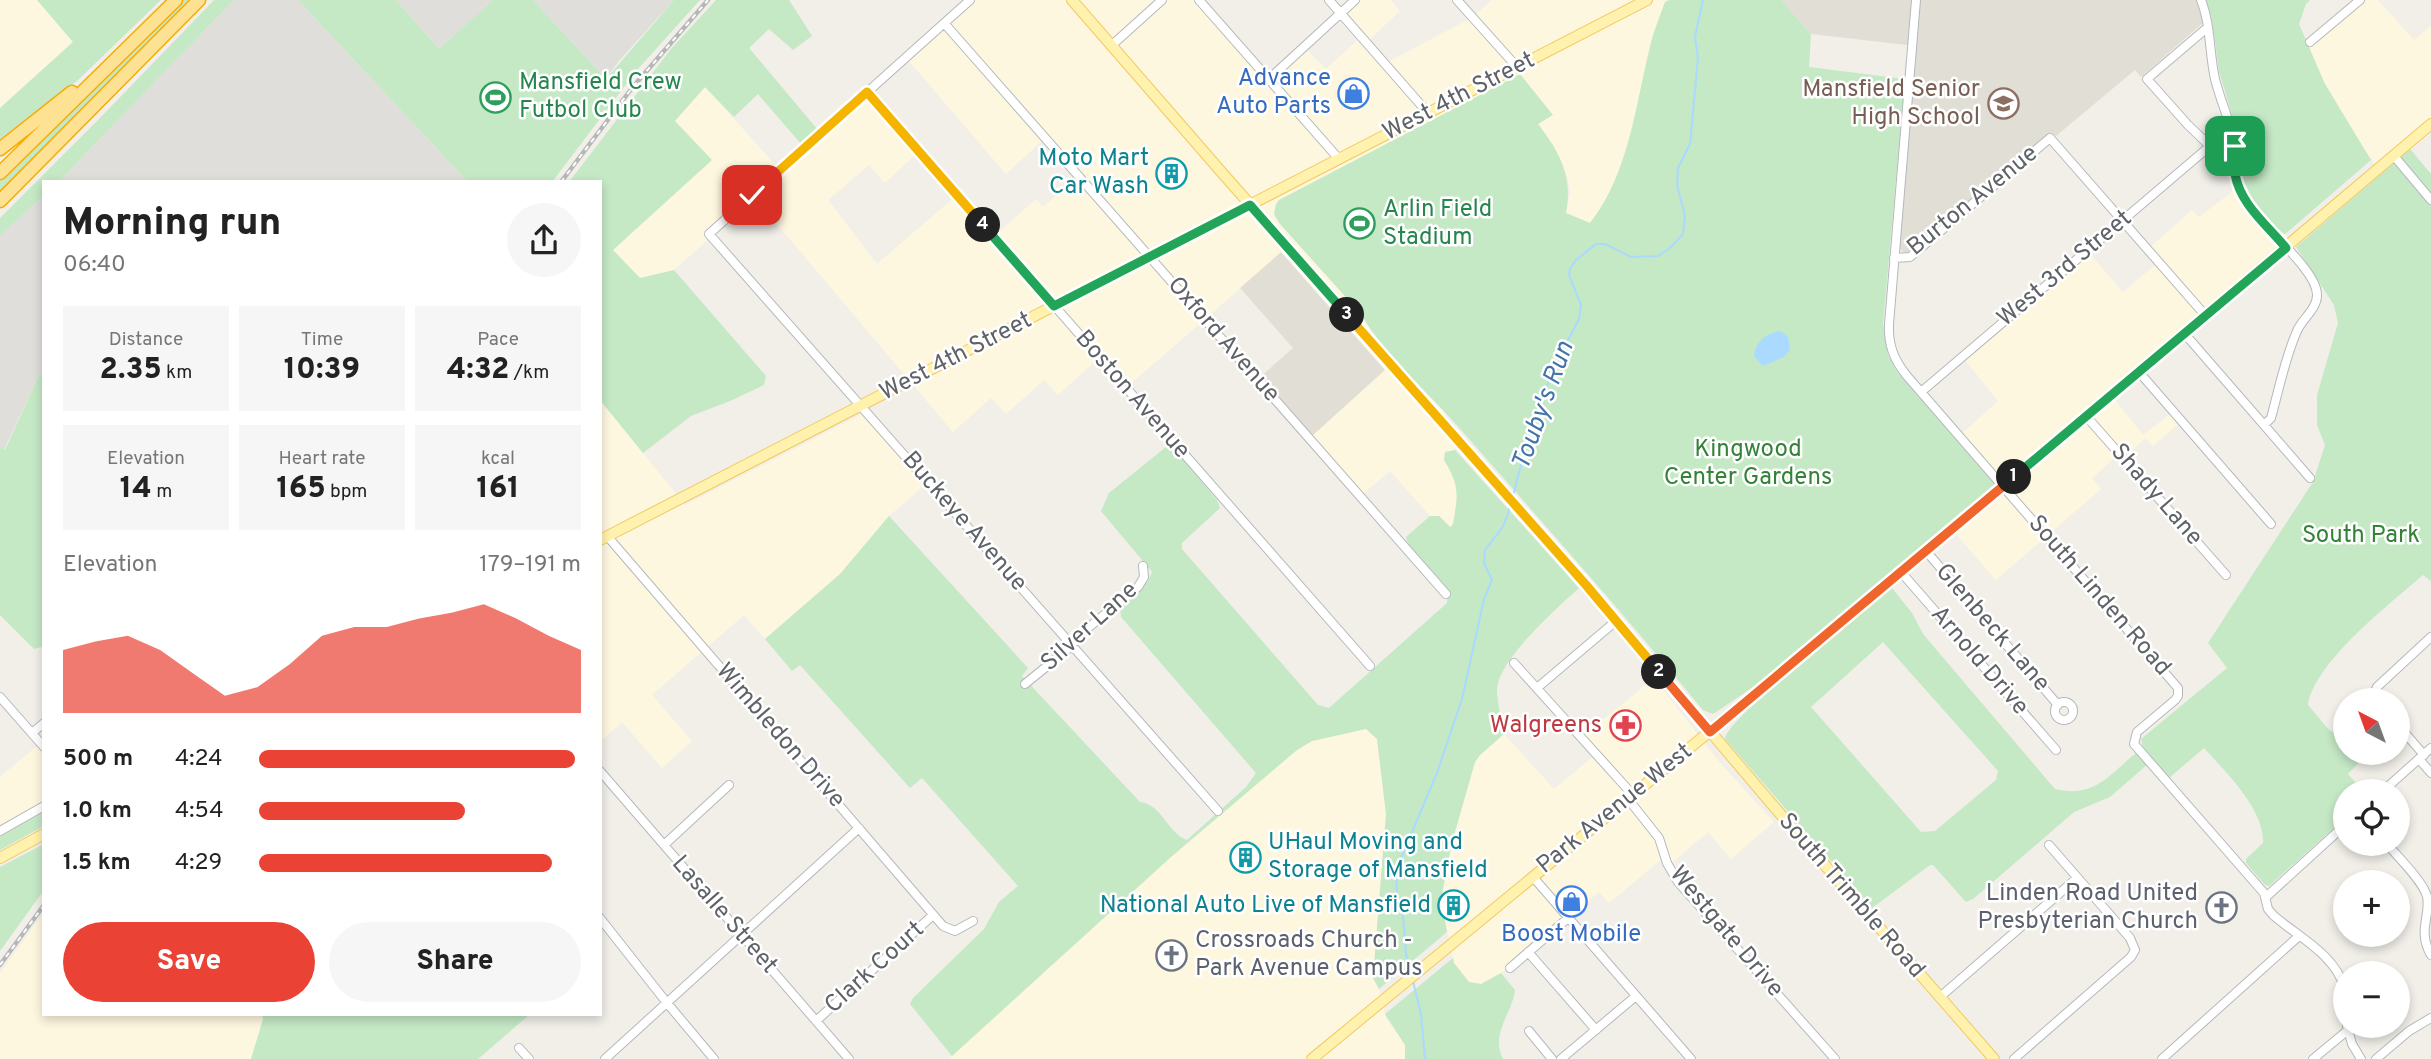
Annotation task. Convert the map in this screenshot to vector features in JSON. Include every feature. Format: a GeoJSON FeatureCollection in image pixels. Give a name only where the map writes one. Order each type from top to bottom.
{"type":"FeatureCollection","features":[{"type":"Feature","properties":{"kind":"highway"},"geometry":{"type":"LineString","coordinates":[[0,173],[176,0]]}},
{"type":"Feature","properties":{"kind":"highway"},"geometry":{"type":"LineString","coordinates":[[0,201],[199,0]]}},
{"type":"Feature","properties":{"kind":"highway"},"geometry":{"type":"LineString","coordinates":[[0,149],[126,47]]}},
{"type":"Feature","properties":{"kind":"highway"},"geometry":{"type":"LineString","coordinates":[[0,213],[121,88],[153,48]]}},
{"type":"Feature","properties":{"kind":"main road","name":"South Trimble Road"},"geometry":{"type":"LineString","coordinates":[[1072,0],[1544,536],[1994,1059]]}},
{"type":"Feature","properties":{"kind":"main road","name":"West 4th Street"},"geometry":{"type":"LineString","coordinates":[[604,538],[1647,0]]}},
{"type":"Feature","properties":{"kind":"main road","name":"Park Avenue West"},"geometry":{"type":"LineString","coordinates":[[1312,1059],[1710,732],[2431,124]]}},
{"type":"Feature","properties":{"kind":"main road"},"geometry":{"type":"LineString","coordinates":[[0,858],[42,835]]}},
{"type":"Feature","properties":{"kind":"street"},"geometry":{"type":"LineString","coordinates":[[867,92],[970,0]]}},
{"type":"Feature","properties":{"kind":"street"},"geometry":{"type":"LineString","coordinates":[[1111,46],[1162,0]]}},
{"type":"Feature","properties":{"kind":"street"},"geometry":{"type":"LineString","coordinates":[[1199,0],[1339,159]]}},
{"type":"Feature","properties":{"kind":"street"},"geometry":{"type":"LineString","coordinates":[[1329,0],[1428,113]]}},
{"type":"Feature","properties":{"kind":"street"},"geometry":{"type":"LineString","coordinates":[[1269,79],[1355,0]]}},
{"type":"Feature","properties":{"kind":"street"},"geometry":{"type":"LineString","coordinates":[[1457,0],[1517,67]]}},
{"type":"Feature","properties":{"kind":"street"},"geometry":{"type":"LineString","coordinates":[[1916,0],[1888,332],[1890,345],[1898,364],[2004,486]]}},
{"type":"Feature","properties":{"kind":"street"},"geometry":{"type":"LineString","coordinates":[[2201,0],[2216,82],[2235,146],[2238,183],[2250,208],[2292,253],[2314,284],[2317,298],[2296,332],[2271,418],[2264,425]]}},
{"type":"Feature","properties":{"kind":"street"},"geometry":{"type":"LineString","coordinates":[[2310,43],[2360,0]]}},
{"type":"Feature","properties":{"kind":"street","name":"Oxford Avenue"},"geometry":{"type":"LineString","coordinates":[[944,23],[1446,594]]}},
{"type":"Feature","properties":{"kind":"street"},"geometry":{"type":"LineString","coordinates":[[2208,27],[2147,79],[2235,170]]}},
{"type":"Feature","properties":{"kind":"street","name":"Buckeye Avenue"},"geometry":{"type":"LineString","coordinates":[[867,92],[709,233],[1218,811]]}},
{"type":"Feature","properties":{"kind":"street","name":"Boston Avenue"},"geometry":{"type":"LineString","coordinates":[[867,92],[1370,666]]}},
{"type":"Feature","properties":{"kind":"street","name":"Burton Avenue"},"geometry":{"type":"LineString","coordinates":[[1894,258],[1910,257],[2050,138],[2122,221]]}},
{"type":"Feature","properties":{"kind":"street"},"geometry":{"type":"LineString","coordinates":[[2212,149],[2225,155],[2232,152],[2235,146]]}},
{"type":"Feature","properties":{"kind":"street","name":"West 3rd Street"},"geometry":{"type":"LineString","coordinates":[[1921,392],[2122,221],[2212,149]]}},
{"type":"Feature","properties":{"kind":"street"},"geometry":{"type":"LineString","coordinates":[[2394,156],[2431,200]]}},
{"type":"Feature","properties":{"kind":"street"},"geometry":{"type":"LineString","coordinates":[[2122,221],[2206,315]]}},
{"type":"Feature","properties":{"kind":"street"},"geometry":{"type":"LineString","coordinates":[[2184,333],[2310,478]]}},
{"type":"Feature","properties":{"kind":"street"},"geometry":{"type":"LineString","coordinates":[[2139,372],[2271,524]]}},
{"type":"Feature","properties":{"kind":"street","name":"Shady Lane"},"geometry":{"type":"LineString","coordinates":[[2087,416],[2226,575]]}},
{"type":"Feature","properties":{"kind":"street","name":"South Linden Road"},"geometry":{"type":"LineString","coordinates":[[2004,486],[2178,688],[2175,700],[2137,732],[2134,744],[2266,897],[2270,912],[2333,965]]}},
{"type":"Feature","properties":{"kind":"street","name":"Wimbledon Drive"},"geometry":{"type":"LineString","coordinates":[[604,538],[933,915],[948,930],[954,931],[973,920]]}},
{"type":"Feature","properties":{"kind":"street","name":"Glenbeck Lane"},"geometry":{"type":"LineString","coordinates":[[1926,551],[2058,705]]}},
{"type":"Feature","properties":{"kind":"street","name":"Silver Lane"},"geometry":{"type":"LineString","coordinates":[[1026,684],[1138,587],[1144,577],[1143,566]]}},
{"type":"Feature","properties":{"kind":"street","name":"Arnold Drive"},"geometry":{"type":"LineString","coordinates":[[1901,572],[2056,750]]}},
{"type":"Feature","properties":{"kind":"street"},"geometry":{"type":"LineString","coordinates":[[1537,688],[1616,621]]}},
{"type":"Feature","properties":{"kind":"street"},"geometry":{"type":"LineString","coordinates":[[2377,688],[2431,637]]}},
{"type":"Feature","properties":{"kind":"street"},"geometry":{"type":"LineString","coordinates":[[1514,663],[1630,797]]}},
{"type":"Feature","properties":{"kind":"street"},"geometry":{"type":"LineString","coordinates":[[0,697],[42,745]]}},
{"type":"Feature","properties":{"kind":"street"},"geometry":{"type":"LineString","coordinates":[[32,733],[42,725]]}},
{"type":"Feature","properties":{"kind":"street"},"geometry":{"type":"LineString","coordinates":[[2410,742],[2431,773]]}},
{"type":"Feature","properties":{"kind":"street"},"geometry":{"type":"LineString","coordinates":[[2396,779],[2431,748]]}},
{"type":"Feature","properties":{"kind":"street","name":"Lasalle Street"},"geometry":{"type":"LineString","coordinates":[[602,773],[849,1059]]}},
{"type":"Feature","properties":{"kind":"street"},"geometry":{"type":"LineString","coordinates":[[664,845],[729,785]]}},
{"type":"Feature","properties":{"kind":"street","name":"Westgate Drive"},"geometry":{"type":"LineString","coordinates":[[1630,797],[1659,838],[1667,863],[1678,882],[1835,1059]]}},
{"type":"Feature","properties":{"kind":"street"},"geometry":{"type":"LineString","coordinates":[[0,831],[42,807]]}},
{"type":"Feature","properties":{"kind":"street"},"geometry":{"type":"LineString","coordinates":[[605,1059],[859,828]]}},
{"type":"Feature","properties":{"kind":"street"},"geometry":{"type":"LineString","coordinates":[[2266,897],[2333,836]]}},
{"type":"Feature","properties":{"kind":"street"},"geometry":{"type":"LineString","coordinates":[[2014,1059],[2131,957],[2135,950],[2130,938],[2049,845]]}},
{"type":"Feature","properties":{"kind":"street"},"geometry":{"type":"LineString","coordinates":[[2396,856],[2427,896],[2428,908],[2424,927],[2431,955]]}},
{"type":"Feature","properties":{"kind":"street"},"geometry":{"type":"LineString","coordinates":[[1533,877],[1691,1059]]}},
{"type":"Feature","properties":{"kind":"street"},"geometry":{"type":"LineString","coordinates":[[1940,997],[2077,878]]}},
{"type":"Feature","properties":{"kind":"street","name":"Clark Court"},"geometry":{"type":"LineString","coordinates":[[816,1021],[933,915]]}},
{"type":"Feature","properties":{"kind":"street"},"geometry":{"type":"LineString","coordinates":[[1510,968],[1568,918]]}},
{"type":"Feature","properties":{"kind":"street"},"geometry":{"type":"LineString","coordinates":[[602,921],[715,1059]]}},
{"type":"Feature","properties":{"kind":"street"},"geometry":{"type":"LineString","coordinates":[[2162,1059],[2299,936]]}},
{"type":"Feature","properties":{"kind":"street"},"geometry":{"type":"LineString","coordinates":[[1528,952],[1595,1030]]}},
{"type":"Feature","properties":{"kind":"street"},"geometry":{"type":"LineString","coordinates":[[1561,1059],[1636,996]]}},
{"type":"Feature","properties":{"kind":"street"},"geometry":{"type":"LineString","coordinates":[[2376,1059],[2409,1031],[2431,1018]]}},
{"type":"Feature","properties":{"kind":"street"},"geometry":{"type":"LineString","coordinates":[[1529,1031],[1552,1059]]}},
{"type":"Feature","properties":{"kind":"street"},"geometry":{"type":"LineString","coordinates":[[2313,1059],[2337,1038]]}},
{"type":"Feature","properties":{"kind":"street"},"geometry":{"type":"LineString","coordinates":[[2352,1038],[2361,1059]]}},
{"type":"Feature","properties":{"kind":"street"},"geometry":{"type":"LineString","coordinates":[[519,1048],[529,1059]]}},
{"type":"Feature","properties":{"kind":"shaded area"},"geometry":{"type":"Polygon","coordinates":[[[0,0],[37,0],[73,42],[0,108],[0,0]]]}},
{"type":"Feature","properties":{"kind":"shaded area"},"geometry":{"type":"Polygon","coordinates":[[[234,0],[298,0],[466,180],[60,180],[234,0]]]}},
{"type":"Feature","properties":{"kind":"shaded area"},"geometry":{"type":"Polygon","coordinates":[[[396,0],[493,0],[439,49],[396,0]]]}},
{"type":"Feature","properties":{"kind":"shaded area"},"geometry":{"type":"Polygon","coordinates":[[[533,0],[674,0],[606,79],[533,0]]]}},
{"type":"Feature","properties":{"kind":"shaded area"},"geometry":{"type":"Polygon","coordinates":[[[976,0],[1196,0],[1268,83],[1306,49],[1326,69],[1362,36],[1345,13],[1359,0],[1391,0],[1400,11],[1367,42],[1386,63],[1473,17],[1492,0],[1666,0],[1651,41],[1633,126],[1616,179],[1606,203],[1590,223],[1566,213],[1570,193],[1568,180],[1553,144],[1538,124],[1552,115],[1527,85],[1276,204],[1276,219],[1361,314],[1371,331],[1444,409],[1455,450],[1445,452],[1444,460],[1459,491],[1451,527],[1440,516],[1430,516],[1390,471],[1363,494],[1260,378],[1293,348],[1241,288],[1128,386],[1101,356],[1058,395],[1044,380],[1006,414],[991,398],[953,432],[755,198],[674,270],[640,278],[613,250],[711,161],[674,121],[705,87],[782,172],[867,98],[917,153],[885,183],[869,165],[828,200],[877,264],[957,195],[993,237],[1036,199],[1043,207],[1079,176],[1045,138],[1006,174],[908,60],[976,0]]]}},
{"type":"Feature","properties":{"kind":"shaded area","name":"Mansfield Senior High School"},"geometry":{"type":"Polygon","coordinates":[[[1781,0],[2196,0],[2204,22],[2141,77],[2135,70],[2056,136],[2052,133],[1906,255],[1899,248],[1916,46],[1811,34],[1781,0]]]}},
{"type":"Feature","properties":{"kind":"shaded area"},"geometry":{"type":"Polygon","coordinates":[[[2366,0],[2378,0],[2414,40],[2431,26],[2431,132],[2382,173],[2359,142],[2325,84],[2309,49],[2366,0]]]}},
{"type":"Feature","properties":{"kind":"shaded area"},"geometry":{"type":"Polygon","coordinates":[[[2244,183],[2252,202],[2296,247],[2115,400],[2143,435],[2173,412],[2182,421],[2153,446],[2146,438],[2123,458],[2119,454],[2092,478],[2101,489],[1996,580],[1948,525],[1994,485],[1956,439],[1998,401],[1965,360],[2090,254],[2123,292],[2160,261],[2149,248],[2192,210],[2199,217],[2244,183]]]}},
{"type":"Feature","properties":{"kind":"shaded area"},"geometry":{"type":"Polygon","coordinates":[[[42,197],[42,374],[39,375],[4,450],[0,447],[0,236],[42,197]]]}},
{"type":"Feature","properties":{"kind":"shaded area"},"geometry":{"type":"Polygon","coordinates":[[[1281,252],[1385,370],[1312,436],[1260,377],[1293,348],[1240,288],[1281,252]]]}},
{"type":"Feature","properties":{"kind":"shaded area"},"geometry":{"type":"Polygon","coordinates":[[[602,402],[685,505],[864,413],[926,484],[889,516],[840,574],[765,639],[744,615],[652,695],[692,741],[662,768],[622,722],[602,740],[602,402]]]}},
{"type":"Feature","properties":{"kind":"shaded area"},"geometry":{"type":"Polygon","coordinates":[[[1654,678],[1721,764],[1774,822],[1731,859],[1708,832],[1667,867],[1662,859],[1609,903],[1599,892],[1501,973],[1481,984],[1469,982],[1454,963],[1441,899],[1451,847],[1475,762],[1504,734],[1554,789],[1596,754],[1581,738],[1654,678]]]}},
{"type":"Feature","properties":{"kind":"shaded area"},"geometry":{"type":"Polygon","coordinates":[[[1366,728],[1377,739],[1386,814],[1373,978],[1379,989],[1386,1018],[1405,1045],[1405,1059],[949,1059],[1171,857],[1297,750],[1312,741],[1366,728]]]}},
{"type":"Feature","properties":{"kind":"shaded area"},"geometry":{"type":"Polygon","coordinates":[[[37,746],[42,752],[42,810],[0,835],[0,777],[37,746]]]}},
{"type":"Feature","properties":{"kind":"shaded area"},"geometry":{"type":"Polygon","coordinates":[[[42,915],[42,1016],[262,1016],[264,1019],[251,1059],[0,1059],[0,973],[42,915]]]}},
{"type":"Feature","properties":{"kind":"green space"},"geometry":{"type":"Polygon","coordinates":[[[37,0],[161,0],[78,80],[0,144],[0,108],[73,42],[37,0]]]}},
{"type":"Feature","properties":{"kind":"green space"},"geometry":{"type":"Polygon","coordinates":[[[183,0],[192,0],[0,193],[0,179],[183,0]]]}},
{"type":"Feature","properties":{"kind":"green space"},"geometry":{"type":"Polygon","coordinates":[[[214,0],[234,0],[60,180],[42,180],[42,197],[0,236],[0,218],[214,0]]]}},
{"type":"Feature","properties":{"kind":"green space","name":"Mansfield Crew Futbol Club"},"geometry":{"type":"Polygon","coordinates":[[[298,0],[396,0],[439,49],[493,0],[533,0],[606,79],[674,0],[700,0],[637,70],[554,180],[466,180],[298,0]]]}},
{"type":"Feature","properties":{"kind":"green space"},"geometry":{"type":"Polygon","coordinates":[[[716,0],[789,0],[812,36],[793,50],[769,29],[749,48],[818,130],[802,145],[758,94],[734,117],[705,87],[675,121],[712,160],[613,250],[640,278],[674,270],[766,376],[764,385],[691,416],[643,453],[602,402],[602,180],[571,180],[671,49],[716,0]]]}},
{"type":"Feature","properties":{"kind":"green space","name":"Kingwood Center Gardens"},"geometry":{"type":"Polygon","coordinates":[[[1781,0],[1811,34],[1809,67],[1905,79],[1883,324],[1888,355],[1898,373],[1995,484],[1762,681],[1713,714],[1703,710],[1523,500],[1395,360],[1361,314],[1274,214],[1279,200],[1520,74],[1553,115],[1538,124],[1553,145],[1563,166],[1568,188],[1566,213],[1590,223],[1614,182],[1623,160],[1652,38],[1665,2],[1781,0]]]}},
{"type":"Feature","properties":{"kind":"green space"},"geometry":{"type":"Polygon","coordinates":[[[2206,0],[2310,0],[2299,24],[2325,84],[2371,160],[2285,234],[2279,232],[2252,201],[2244,183],[2238,135],[2219,71],[2212,19],[2206,0]]]}},
{"type":"Feature","properties":{"kind":"green space","name":"South Park"},"geometry":{"type":"Polygon","coordinates":[[[2410,149],[2431,174],[2431,581],[2423,575],[2374,617],[2339,652],[2314,688],[2308,705],[2333,732],[2333,765],[2357,765],[2348,774],[2352,779],[2333,779],[2333,829],[2269,886],[2265,885],[2246,863],[2246,859],[2263,843],[2258,817],[2222,768],[2204,748],[2169,778],[2143,747],[2141,739],[2227,668],[2208,643],[2313,482],[2325,445],[2317,425],[2317,395],[2338,323],[2334,305],[2296,247],[2410,149]]]}},
{"type":"Feature","properties":{"kind":"green space"},"geometry":{"type":"Polygon","coordinates":[[[42,374],[42,647],[34,649],[0,615],[0,447],[5,450],[39,375],[42,374]]]}},
{"type":"Feature","properties":{"kind":"green space"},"geometry":{"type":"Polygon","coordinates":[[[1172,446],[1217,500],[1220,508],[1182,543],[1182,549],[1318,705],[1329,708],[1447,603],[1448,591],[1408,544],[1406,537],[1430,516],[1439,516],[1450,527],[1453,524],[1456,491],[1453,477],[1444,460],[1445,452],[1455,450],[1579,588],[1530,635],[1507,664],[1500,678],[1497,695],[1504,734],[1475,762],[1452,842],[1441,899],[1447,932],[1379,989],[1373,978],[1386,814],[1377,739],[1366,729],[1312,741],[1297,750],[1171,857],[952,1056],[910,1004],[984,929],[999,902],[1018,886],[922,778],[910,788],[800,665],[792,671],[765,639],[840,574],[889,516],[1028,668],[1022,676],[1140,802],[1154,808],[1174,832],[1187,840],[1246,787],[1256,773],[1121,617],[1120,606],[1148,581],[1152,572],[1101,511],[1109,493],[1166,447],[1172,446]]]}},
{"type":"Feature","properties":{"kind":"green space"},"geometry":{"type":"Polygon","coordinates":[[[1892,588],[1912,613],[1923,634],[2055,789],[2069,791],[2091,788],[2109,777],[2137,752],[2148,764],[2110,797],[2074,812],[1973,899],[1966,902],[1933,865],[1930,865],[1872,908],[1725,739],[1731,727],[1772,688],[1892,588]],[[1883,642],[1811,707],[1921,832],[1935,831],[1996,780],[1998,771],[1883,642]]]}},
{"type":"Feature","properties":{"kind":"green space"},"geometry":{"type":"Polygon","coordinates":[[[42,810],[42,827],[0,850],[0,835],[42,810]]]}},
{"type":"Feature","properties":{"kind":"green space"},"geometry":{"type":"Polygon","coordinates":[[[42,845],[42,893],[0,951],[0,867],[42,845]]]}},
{"type":"Feature","properties":{"kind":"green space"},"geometry":{"type":"Polygon","coordinates":[[[1453,958],[1469,982],[1481,984],[1501,973],[1515,990],[1500,1033],[1503,1059],[1405,1059],[1405,1045],[1385,1014],[1453,958]]]}},
{"type":"Feature","properties":{"kind":"green space"},"geometry":{"type":"Polygon","coordinates":[[[262,1016],[528,1016],[478,1059],[251,1059],[262,1016]]]}},
{"type":"Feature","properties":{"kind":"water"},"geometry":{"type":"Polygon","coordinates":[[[1778,331],[1786,335],[1790,350],[1784,357],[1763,366],[1754,356],[1756,347],[1765,337],[1778,331]]]}},
{"type":"Feature","properties":{"kind":"waterway","name":"Touby's Run"},"geometry":{"type":"LineString","coordinates":[[1513,496],[1528,437],[1553,369],[1579,319],[1581,305],[1569,275],[1570,269],[1576,260],[1596,244],[1605,244],[1631,257],[1658,256],[1683,234],[1685,216],[1677,185],[1678,168],[1690,144],[1698,58],[1695,37],[1703,0]]}},
{"type":"Feature","properties":{"kind":"waterway","name":"Touby's Run"},"geometry":{"type":"LineString","coordinates":[[1411,972],[1397,893],[1396,870],[1437,773],[1462,699],[1484,599],[1492,580],[1484,563],[1485,550],[1503,526],[1510,505]]}},
{"type":"Feature","properties":{"kind":"waterway","name":"Touby's Run"},"geometry":{"type":"LineString","coordinates":[[1413,981],[1421,1014],[1425,1059]]}},
{"type":"Feature","properties":{"kind":"railway"},"geometry":{"type":"LineString","coordinates":[[563,180],[632,88],[708,0]]}},
{"type":"Feature","properties":{"kind":"railway"},"geometry":{"type":"LineString","coordinates":[[0,965],[42,908]]}},
{"type":"Feature","properties":{"kind":"place","name":"Advance Auto Parts"},"geometry":{"type":"Point","coordinates":[1354,93]}},
{"type":"Feature","properties":{"kind":"place","name":"Mansfield Crew Futbol Club"},"geometry":{"type":"Point","coordinates":[496,97]}},
{"type":"Feature","properties":{"kind":"place","name":"Mansfield Senior High School"},"geometry":{"type":"Point","coordinates":[2003,104]}},
{"type":"Feature","properties":{"kind":"place","name":"Moto Mart Car Wash"},"geometry":{"type":"Point","coordinates":[1172,173]}},
{"type":"Feature","properties":{"kind":"place","name":"Arlin Field Stadium"},"geometry":{"type":"Point","coordinates":[1360,224]}},
{"type":"Feature","properties":{"kind":"place","name":"Walgreens"},"geometry":{"type":"Point","coordinates":[1625,726]}},
{"type":"Feature","properties":{"kind":"place","name":"UHaul Moving and Storage of Mansfield"},"geometry":{"type":"Point","coordinates":[1245,857]}},
{"type":"Feature","properties":{"kind":"place","name":"Boost Mobile"},"geometry":{"type":"Point","coordinates":[1571,901]}},
{"type":"Feature","properties":{"kind":"place","name":"National Auto Live of Mansfield"},"geometry":{"type":"Point","coordinates":[1454,906]}},
{"type":"Feature","properties":{"kind":"place","name":"Linden Road United Presbyterian Church"},"geometry":{"type":"Point","coordinates":[2221,908]}},
{"type":"Feature","properties":{"kind":"place","name":"Crossroads Church - Park Avenue Campus"},"geometry":{"type":"Point","coordinates":[1172,955]}},
{"type":"Feature","properties":{"kind":"route"},"geometry":{"type":"LineString","coordinates":[[752,195],[867,92],[1054,306],[1250,205],[1586,585],[1710,732],[2286,248],[2250,208],[2244,197],[2236,176],[2235,146]]}}]}
